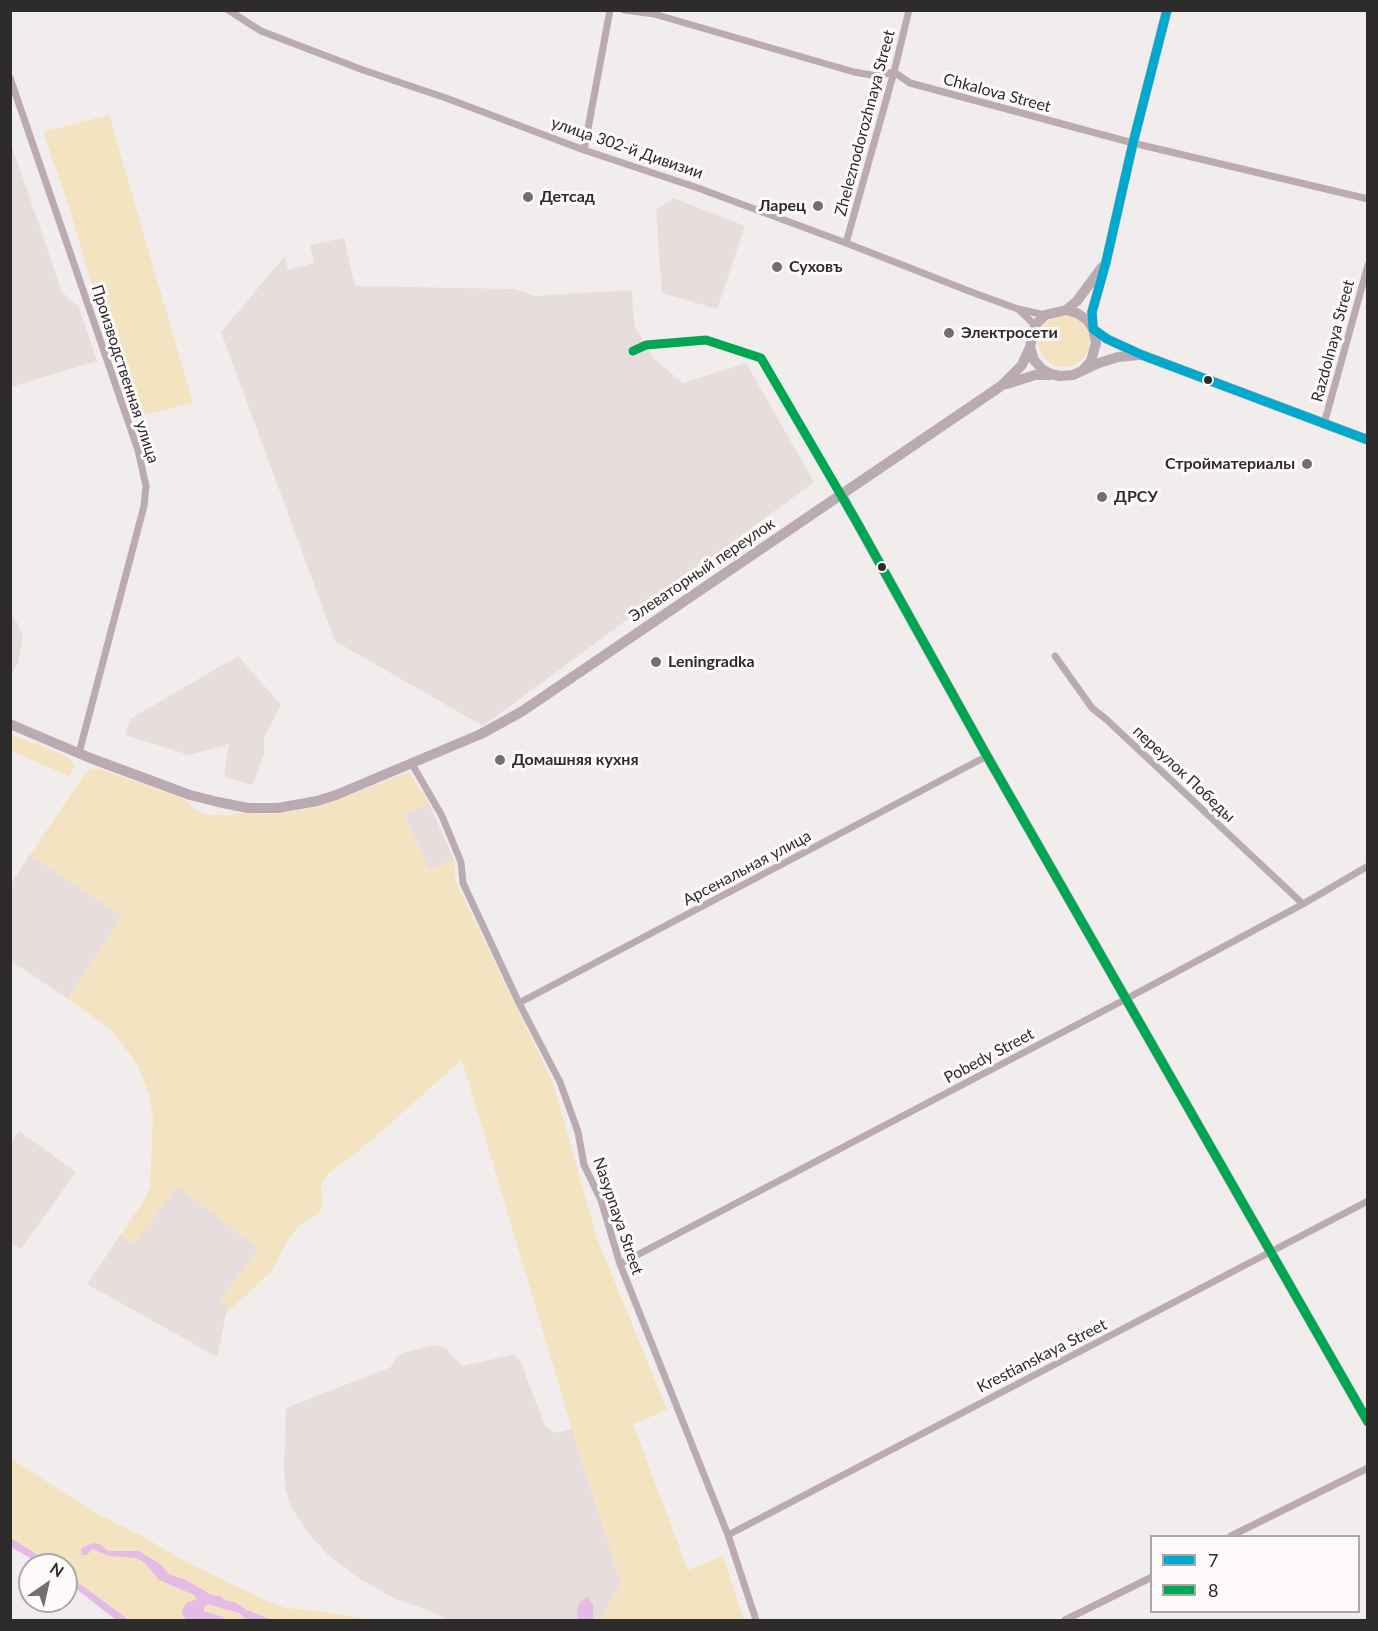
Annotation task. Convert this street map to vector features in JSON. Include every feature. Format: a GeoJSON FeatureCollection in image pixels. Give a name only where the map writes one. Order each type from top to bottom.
{"type":"FeatureCollection","features":[{"type":"Feature","properties":{"kind":"main road"},"geometry":{"type":"LineString","coordinates":[[1083,370],[1095,353],[1092,312],[1106,262],[1132,143],[1167,10]]}},
{"type":"Feature","properties":{"kind":"main road"},"geometry":{"type":"LineString","coordinates":[[1106,262],[1077,301],[1065,310],[1045,315],[1035,325],[1030,347],[1034,360],[1051,375],[1060,376],[1073,375],[1118,357],[1142,355]]}},
{"type":"Feature","properties":{"kind":"main road"},"geometry":{"type":"LineString","coordinates":[[1065,310],[1077,313],[1107,339],[1142,355],[1368,440]]}},
{"type":"Feature","properties":{"kind":"main road","name":"Элеваторный переулок"},"geometry":{"type":"LineString","coordinates":[[10,724],[190,795],[248,808],[278,808],[336,795],[481,734],[520,712],[1000,386],[1022,364],[1030,347]]}},
{"type":"Feature","properties":{"kind":"main road","name":"Элеваторный переулок"},"geometry":{"type":"LineString","coordinates":[[1000,386],[1035,375],[1051,375]]}},
{"type":"Feature","properties":{"kind":"main road"},"geometry":{"type":"LineString","coordinates":[[841,494],[987,756],[1368,1422]]}},
{"type":"Feature","properties":{"kind":"street","name":"улица 302-й Дивизии"},"geometry":{"type":"LineString","coordinates":[[228,10],[261,31],[584,150],[698,188],[1018,309],[1045,315]]}},
{"type":"Feature","properties":{"kind":"street"},"geometry":{"type":"LineString","coordinates":[[584,150],[610,10]]}},
{"type":"Feature","properties":{"kind":"street"},"geometry":{"type":"LineString","coordinates":[[624,10],[654,14],[854,72],[878,76],[894,72]]}},
{"type":"Feature","properties":{"kind":"street","name":"Zheleznodorozhnaya Street"},"geometry":{"type":"LineString","coordinates":[[846,243],[909,10]]}},
{"type":"Feature","properties":{"kind":"street","name":"Chkalova Street"},"geometry":{"type":"LineString","coordinates":[[894,72],[910,83],[1132,143],[1368,199]]}},
{"type":"Feature","properties":{"kind":"street","name":"Производственная улица"},"geometry":{"type":"LineString","coordinates":[[10,78],[138,450],[146,486],[144,506],[79,753]]}},
{"type":"Feature","properties":{"kind":"street","name":"Razdolnaya Street"},"geometry":{"type":"LineString","coordinates":[[1324,424],[1368,265]]}},
{"type":"Feature","properties":{"kind":"street","name":"улица 302-й Дивизии"},"geometry":{"type":"LineString","coordinates":[[1018,309],[1035,325]]}},
{"type":"Feature","properties":{"kind":"street"},"geometry":{"type":"LineString","coordinates":[[633,351],[646,345],[706,340],[761,358],[841,494]]}},
{"type":"Feature","properties":{"kind":"street","name":"переулок Победы"},"geometry":{"type":"LineString","coordinates":[[1054,656],[1092,708],[1303,904]]}},
{"type":"Feature","properties":{"kind":"street","name":"Арсенальная улица"},"geometry":{"type":"LineString","coordinates":[[519,1003],[987,756]]}},
{"type":"Feature","properties":{"kind":"street","name":"Nasypnaya Street"},"geometry":{"type":"LineString","coordinates":[[412,764],[441,816],[461,862],[463,883],[519,1003],[561,1082],[578,1132],[584,1165],[601,1200],[620,1264],[728,1535],[756,1620]]}},
{"type":"Feature","properties":{"kind":"street","name":"Pobedy Street"},"geometry":{"type":"LineString","coordinates":[[620,1264],[1126,999],[1303,904],[1368,866]]}},
{"type":"Feature","properties":{"kind":"street","name":"Krestianskaya Street"},"geometry":{"type":"LineString","coordinates":[[728,1535],[1368,1201]]}},
{"type":"Feature","properties":{"kind":"street"},"geometry":{"type":"LineString","coordinates":[[1233,1535],[1368,1468]]}},
{"type":"Feature","properties":{"kind":"street"},"geometry":{"type":"LineString","coordinates":[[1065,1620],[1150,1578]]}},
{"type":"Feature","properties":{"kind":"shaded area"},"geometry":{"type":"Polygon","coordinates":[[[109,115],[193,403],[144,415],[93,289],[69,207],[43,132],[109,115]]]}},
{"type":"Feature","properties":{"kind":"shaded area"},"geometry":{"type":"Polygon","coordinates":[[[11,143],[62,292],[79,307],[97,361],[11,387],[11,143]]]}},
{"type":"Feature","properties":{"kind":"shaded area"},"geometry":{"type":"Polygon","coordinates":[[[673,198],[745,226],[717,309],[662,293],[656,210],[673,198]]]}},
{"type":"Feature","properties":{"kind":"shaded area"},"geometry":{"type":"Polygon","coordinates":[[[344,238],[355,286],[515,289],[535,296],[632,290],[634,325],[654,359],[683,383],[746,363],[814,482],[483,726],[335,641],[221,332],[285,256],[288,270],[314,263],[310,245],[344,238]]]}},
{"type":"Feature","properties":{"kind":"shaded area"},"geometry":{"type":"Polygon","coordinates":[[[1059,315],[1069,315],[1079,319],[1086,326],[1090,341],[1086,356],[1079,363],[1069,367],[1059,367],[1049,363],[1042,356],[1038,346],[1038,336],[1042,326],[1049,319],[1059,315]]]}},
{"type":"Feature","properties":{"kind":"shaded area"},"geometry":{"type":"Polygon","coordinates":[[[11,616],[17,622],[23,637],[18,662],[11,678],[11,616]]]}},
{"type":"Feature","properties":{"kind":"shaded area"},"geometry":{"type":"Polygon","coordinates":[[[238,656],[281,705],[264,737],[264,753],[253,785],[224,777],[229,744],[189,755],[125,735],[130,719],[238,656]]]}},
{"type":"Feature","properties":{"kind":"shaded area"},"geometry":{"type":"Polygon","coordinates":[[[10,734],[66,756],[75,766],[69,776],[11,751],[10,734]]]}},
{"type":"Feature","properties":{"kind":"shaded area"},"geometry":{"type":"Polygon","coordinates":[[[101,769],[184,799],[195,809],[208,815],[275,814],[315,808],[409,772],[429,803],[404,814],[429,870],[454,860],[456,882],[553,1083],[597,1238],[667,1410],[633,1424],[688,1570],[723,1556],[744,1620],[600,1620],[621,1583],[572,1429],[462,1060],[361,1149],[329,1173],[321,1183],[323,1204],[320,1212],[299,1226],[287,1241],[271,1272],[227,1313],[228,1306],[220,1301],[259,1248],[177,1186],[133,1244],[121,1234],[145,1199],[150,1186],[153,1119],[149,1095],[139,1067],[109,1028],[68,999],[122,916],[30,855],[86,772],[101,769]]]}},
{"type":"Feature","properties":{"kind":"shaded area"},"geometry":{"type":"Polygon","coordinates":[[[429,803],[454,860],[429,870],[404,814],[429,803]]]}},
{"type":"Feature","properties":{"kind":"shaded area"},"geometry":{"type":"Polygon","coordinates":[[[30,855],[123,915],[68,999],[11,961],[10,885],[30,855]]]}},
{"type":"Feature","properties":{"kind":"shaded area"},"geometry":{"type":"Polygon","coordinates":[[[19,1131],[76,1172],[21,1249],[10,1243],[11,1143],[19,1131]]]}},
{"type":"Feature","properties":{"kind":"shaded area"},"geometry":{"type":"Polygon","coordinates":[[[177,1186],[259,1248],[220,1301],[228,1306],[217,1357],[87,1284],[121,1234],[133,1243],[177,1186]]]}},
{"type":"Feature","properties":{"kind":"shaded area"},"geometry":{"type":"Polygon","coordinates":[[[435,1345],[445,1348],[462,1366],[513,1355],[520,1360],[545,1426],[555,1433],[572,1429],[621,1583],[600,1620],[445,1620],[433,1612],[395,1599],[360,1579],[328,1555],[307,1532],[292,1508],[285,1489],[286,1408],[391,1367],[395,1359],[403,1353],[435,1345]]]}},
{"type":"Feature","properties":{"kind":"shaded area"},"geometry":{"type":"Polygon","coordinates":[[[10,1458],[94,1512],[146,1538],[180,1559],[271,1603],[286,1608],[375,1620],[311,1620],[307,1618],[273,1620],[247,1610],[235,1602],[212,1595],[186,1580],[169,1574],[160,1564],[139,1551],[108,1551],[100,1544],[83,1547],[89,1551],[92,1549],[109,1556],[136,1558],[145,1563],[154,1575],[166,1583],[186,1590],[198,1599],[186,1603],[183,1608],[186,1620],[129,1620],[78,1583],[78,1553],[34,1553],[11,1538],[10,1458]]]}},
{"type":"Feature","properties":{"kind":"shaded area"},"geometry":{"type":"Polygon","coordinates":[[[11,1538],[35,1553],[21,1553],[11,1547],[11,1538]]]}},
{"type":"Feature","properties":{"kind":"shaded area"},"geometry":{"type":"Polygon","coordinates":[[[93,1543],[100,1544],[108,1551],[139,1551],[160,1564],[169,1574],[186,1580],[212,1595],[235,1602],[247,1610],[273,1620],[247,1620],[239,1613],[208,1604],[204,1607],[204,1611],[226,1618],[186,1620],[182,1613],[183,1608],[186,1603],[197,1599],[194,1595],[159,1580],[145,1563],[136,1558],[109,1556],[92,1549],[87,1555],[82,1555],[83,1547],[93,1543]]]}},
{"type":"Feature","properties":{"kind":"shaded area"},"geometry":{"type":"Polygon","coordinates":[[[78,1583],[129,1620],[116,1620],[78,1590],[78,1583]]]}},
{"type":"Feature","properties":{"kind":"shaded area"},"geometry":{"type":"Polygon","coordinates":[[[587,1597],[593,1604],[593,1620],[578,1620],[577,1609],[580,1602],[587,1597]]]}},
{"type":"Feature","properties":{"kind":"shaded area"},"geometry":{"type":"Polygon","coordinates":[[[208,1604],[239,1613],[247,1620],[221,1620],[225,1618],[204,1611],[203,1607],[208,1604]]]}},
{"type":"Feature","properties":{"kind":"transit line","name":"7"},"geometry":{"type":"LineString","coordinates":[[1167,10],[1092,312],[1093,329],[1107,339],[1142,355],[1368,440]]}},
{"type":"Feature","properties":{"kind":"transit line","name":"8"},"geometry":{"type":"LineString","coordinates":[[633,351],[646,345],[706,340],[761,358],[859,526],[987,756],[1368,1422]]}},
{"type":"Feature","properties":{"kind":"place","name":"Детсад"},"geometry":{"type":"Point","coordinates":[528,197]}},
{"type":"Feature","properties":{"kind":"place","name":"Ларец"},"geometry":{"type":"Point","coordinates":[818,206]}},
{"type":"Feature","properties":{"kind":"place","name":"Суховъ"},"geometry":{"type":"Point","coordinates":[777,267]}},
{"type":"Feature","properties":{"kind":"place","name":"Электросети"},"geometry":{"type":"Point","coordinates":[949,333]}},
{"type":"Feature","properties":{"kind":"place","name":"Стройматериалы"},"geometry":{"type":"Point","coordinates":[1307,464]}},
{"type":"Feature","properties":{"kind":"place","name":"ДРСУ"},"geometry":{"type":"Point","coordinates":[1102,497]}},
{"type":"Feature","properties":{"kind":"place","name":"Leningradka"},"geometry":{"type":"Point","coordinates":[656,662]}},
{"type":"Feature","properties":{"kind":"place","name":"Домашняя кухня"},"geometry":{"type":"Point","coordinates":[500,760]}}]}
